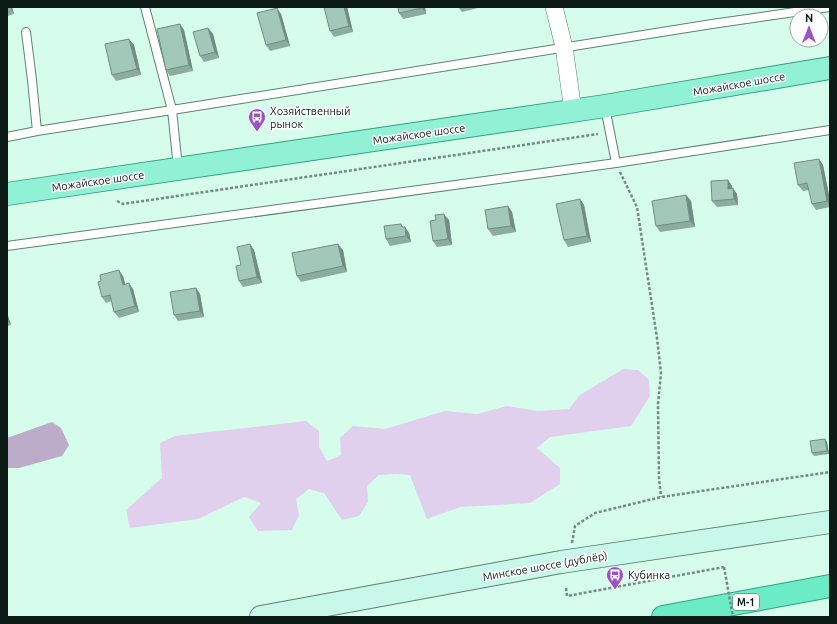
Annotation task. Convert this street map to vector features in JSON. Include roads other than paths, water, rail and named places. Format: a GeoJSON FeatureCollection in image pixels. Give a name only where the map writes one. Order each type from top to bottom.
{"type":"FeatureCollection","features":[{"type":"Feature","properties":{"kind":"highway","name":"М-1"},"geometry":{"type":"LineString","coordinates":[[663,617],[830,586]]}},
{"type":"Feature","properties":{"kind":"main road","name":"Можайское шоссе"},"geometry":{"type":"LineString","coordinates":[[7,194],[574,111],[830,68]]}},
{"type":"Feature","properties":{"kind":"main road","name":"Минское шоссе (дублёр)"},"geometry":{"type":"LineString","coordinates":[[261,617],[561,562],[830,522]]}},
{"type":"Feature","properties":{"kind":"street"},"geometry":{"type":"LineString","coordinates":[[554,7],[564,47],[574,111]]}},
{"type":"Feature","properties":{"kind":"lane"},"geometry":{"type":"LineString","coordinates":[[145,7],[172,110],[179,170]]}},
{"type":"Feature","properties":{"kind":"lane"},"geometry":{"type":"LineString","coordinates":[[7,137],[564,47],[829,7]]}},
{"type":"Feature","properties":{"kind":"lane"},"geometry":{"type":"LineString","coordinates":[[26,32],[37,131]]}},
{"type":"Feature","properties":{"kind":"lane"},"geometry":{"type":"LineString","coordinates":[[605,106],[616,163]]}},
{"type":"Feature","properties":{"kind":"lane"},"geometry":{"type":"LineString","coordinates":[[7,246],[616,163],[830,130]]}},
{"type":"Feature","properties":{"kind":"place","name":"Хозяйственный рынок"},"geometry":{"type":"Point","coordinates":[257,132]}},
{"type":"Feature","properties":{"kind":"place","name":"Кубинка"},"geometry":{"type":"Point","coordinates":[615,590]}}]}
